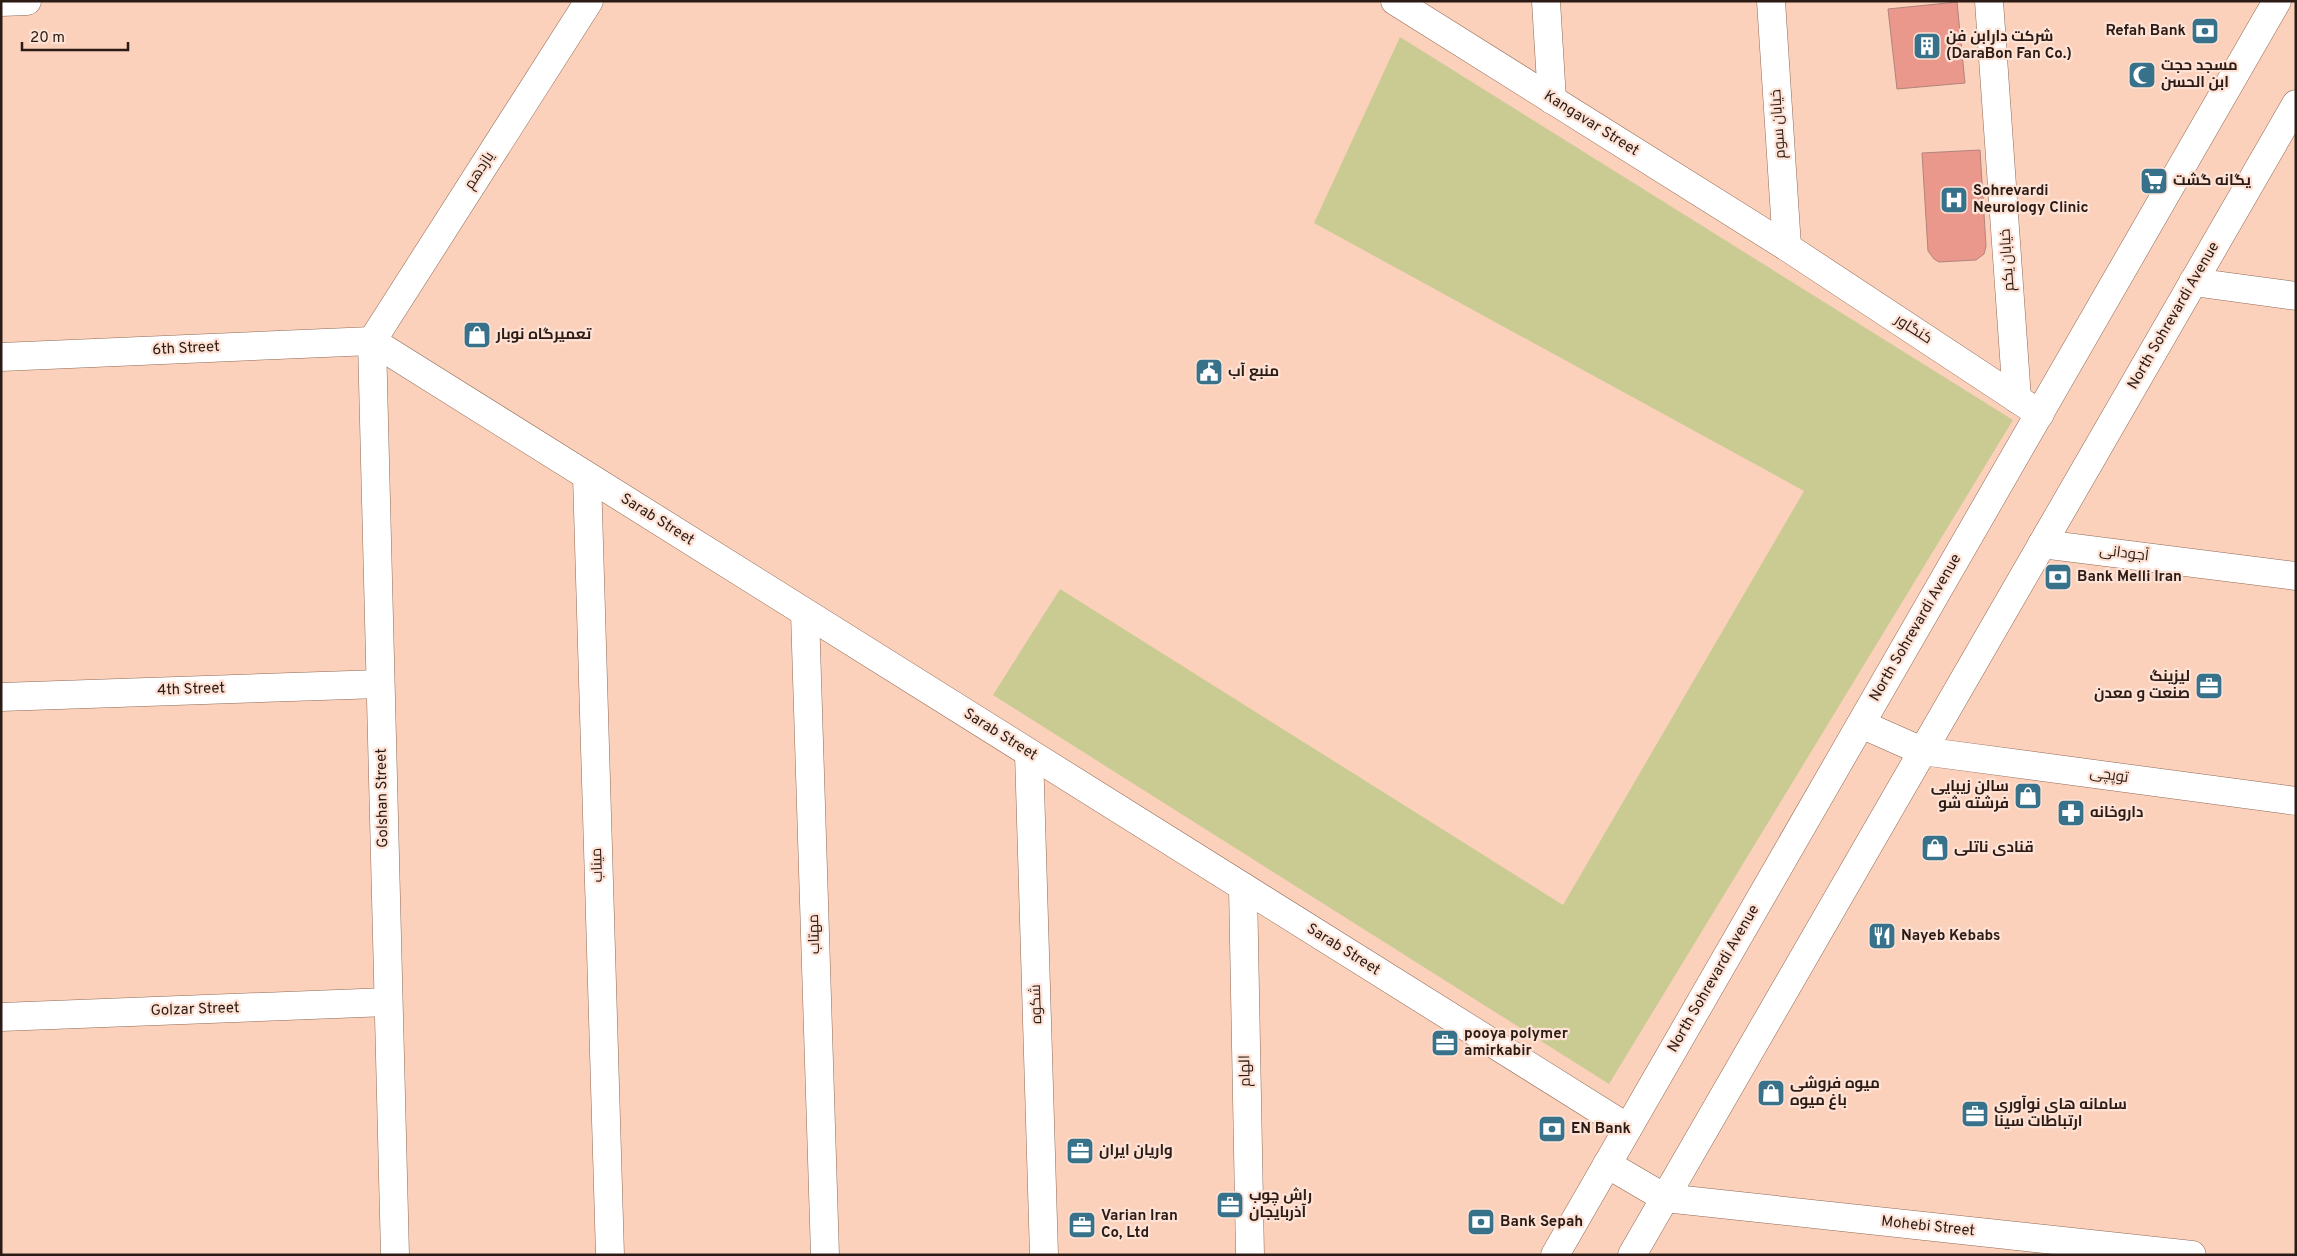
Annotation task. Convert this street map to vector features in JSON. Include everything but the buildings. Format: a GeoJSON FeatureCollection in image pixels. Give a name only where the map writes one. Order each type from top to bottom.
{"type":"FeatureCollection","features":[{"type":"Feature","properties":{"kind":"street"},"geometry":{"type":"LineString","coordinates":[[1,2],[27,1]]}},
{"type":"Feature","properties":{"kind":"street","name":"یازدهم"},"geometry":{"type":"LineString","coordinates":[[372,341],[589,1]]}},
{"type":"Feature","properties":{"kind":"street","name":"Kangavar Street"},"geometry":{"type":"LineString","coordinates":[[1395,1],[1787,247]]}},
{"type":"Feature","properties":{"kind":"street"},"geometry":{"type":"LineString","coordinates":[[1546,1],[1552,100]]}},
{"type":"Feature","properties":{"kind":"street","name":"خیابان سوم"},"geometry":{"type":"LineString","coordinates":[[1772,1],[1787,247]]}},
{"type":"Feature","properties":{"kind":"street","name":"خیابان یکم"},"geometry":{"type":"LineString","coordinates":[[1989,1],[2017,399]]}},
{"type":"Feature","properties":{"kind":"street","name":"North Sohrevardi Avenue"},"geometry":{"type":"LineString","coordinates":[[1555,1255],[2277,1]]}},
{"type":"Feature","properties":{"kind":"street","name":"North Sohrevardi Avenue"},"geometry":{"type":"LineString","coordinates":[[1632,1255],[2296,104]]}},
{"type":"Feature","properties":{"kind":"street","name":"کنگاور"},"geometry":{"type":"LineString","coordinates":[[1787,247],[2040,414]]}},
{"type":"Feature","properties":{"kind":"street"},"geometry":{"type":"LineString","coordinates":[[2193,282],[2296,296]]}},
{"type":"Feature","properties":{"kind":"street","name":"6th Street"},"geometry":{"type":"LineString","coordinates":[[1,358],[372,341]]}},
{"type":"Feature","properties":{"kind":"street","name":"Sarab Street"},"geometry":{"type":"LineString","coordinates":[[372,341],[1628,1128]]}},
{"type":"Feature","properties":{"kind":"street","name":"Golshan Street"},"geometry":{"type":"LineString","coordinates":[[372,341],[395,1255]]}},
{"type":"Feature","properties":{"kind":"street","name":"میناب"},"geometry":{"type":"LineString","coordinates":[[587,476],[610,1255]]}},
{"type":"Feature","properties":{"kind":"street","name":"آجودانی"},"geometry":{"type":"LineString","coordinates":[[2042,544],[2296,576]]}},
{"type":"Feature","properties":{"kind":"street","name":"مهتاب"},"geometry":{"type":"LineString","coordinates":[[805,613],[825,1255]]}},
{"type":"Feature","properties":{"kind":"street","name":"4th Street"},"geometry":{"type":"LineString","coordinates":[[1,697],[380,684]]}},
{"type":"Feature","properties":{"kind":"street","name":"توپچی"},"geometry":{"type":"LineString","coordinates":[[1861,724],[1922,752],[2296,801]]}},
{"type":"Feature","properties":{"kind":"street","name":"شکوه"},"geometry":{"type":"LineString","coordinates":[[1029,753],[1044,1255]]}},
{"type":"Feature","properties":{"kind":"street","name":"الهام"},"geometry":{"type":"LineString","coordinates":[[1243,887],[1250,1255]]}},
{"type":"Feature","properties":{"kind":"street","name":"Golzar Street"},"geometry":{"type":"LineString","coordinates":[[1,1017],[388,1002]]}},
{"type":"Feature","properties":{"kind":"street"},"geometry":{"type":"LineString","coordinates":[[1607,1164],[1665,1198]]}},
{"type":"Feature","properties":{"kind":"street","name":"Mohebi Street"},"geometry":{"type":"LineString","coordinates":[[1665,1198],[2192,1255]]}},
{"type":"Feature","properties":{"kind":"green space"},"geometry":{"type":"Polygon","coordinates":[[[1400,37],[2013,420],[1609,1084],[993,695],[1060,589],[1563,905],[1804,491],[1314,223],[1400,37]]]}},
{"type":"Feature","properties":{"kind":"place","name":"Refah Bank"},"geometry":{"type":"Point","coordinates":[2205,31]}},
{"type":"Feature","properties":{"kind":"place","name":"شرکت دارابن فن (DaraBon Fan Co.)"},"geometry":{"type":"Point","coordinates":[1927,46]}},
{"type":"Feature","properties":{"kind":"place","name":"مسجد حجت ابن الحسن"},"geometry":{"type":"Point","coordinates":[2142,75]}},
{"type":"Feature","properties":{"kind":"place","name":"یگانه گشت"},"geometry":{"type":"Point","coordinates":[2154,181]}},
{"type":"Feature","properties":{"kind":"place","name":"Sohrevardi Neurology Clinic"},"geometry":{"type":"Point","coordinates":[1954,200]}},
{"type":"Feature","properties":{"kind":"place","name":"تعمیرگاه نوبار"},"geometry":{"type":"Point","coordinates":[477,335]}},
{"type":"Feature","properties":{"kind":"place","name":"منبع آب"},"geometry":{"type":"Point","coordinates":[1209,372]}},
{"type":"Feature","properties":{"kind":"place","name":"Bank Melli Iran"},"geometry":{"type":"Point","coordinates":[2058,577]}},
{"type":"Feature","properties":{"kind":"place","name":"لیزینگ صنعت و معدن"},"geometry":{"type":"Point","coordinates":[2209,686]}},
{"type":"Feature","properties":{"kind":"place","name":"سالن زیبایی فرشته شو"},"geometry":{"type":"Point","coordinates":[2028,796]}},
{"type":"Feature","properties":{"kind":"place","name":"داروخانه"},"geometry":{"type":"Point","coordinates":[2071,813]}},
{"type":"Feature","properties":{"kind":"place","name":"قنادی ناتلی"},"geometry":{"type":"Point","coordinates":[1935,848]}},
{"type":"Feature","properties":{"kind":"place","name":"Nayeb Kebabs"},"geometry":{"type":"Point","coordinates":[1882,936]}},
{"type":"Feature","properties":{"kind":"place","name":"pooya polymer amirkabir"},"geometry":{"type":"Point","coordinates":[1445,1043]}},
{"type":"Feature","properties":{"kind":"place","name":"میوه فروشی باغ میوه"},"geometry":{"type":"Point","coordinates":[1771,1093]}},
{"type":"Feature","properties":{"kind":"place","name":"سامانه های نوآوری ارتباطات سینا"},"geometry":{"type":"Point","coordinates":[1975,1114]}},
{"type":"Feature","properties":{"kind":"place","name":"EN Bank"},"geometry":{"type":"Point","coordinates":[1552,1129]}},
{"type":"Feature","properties":{"kind":"place","name":"واریان ایران"},"geometry":{"type":"Point","coordinates":[1080,1151]}},
{"type":"Feature","properties":{"kind":"place","name":"راش چوب آذربایجان"},"geometry":{"type":"Point","coordinates":[1230,1205]}},
{"type":"Feature","properties":{"kind":"place","name":"Bank Sepah"},"geometry":{"type":"Point","coordinates":[1481,1222]}},
{"type":"Feature","properties":{"kind":"place","name":"Varian Iran Co, Ltd"},"geometry":{"type":"Point","coordinates":[1082,1225]}}]}
